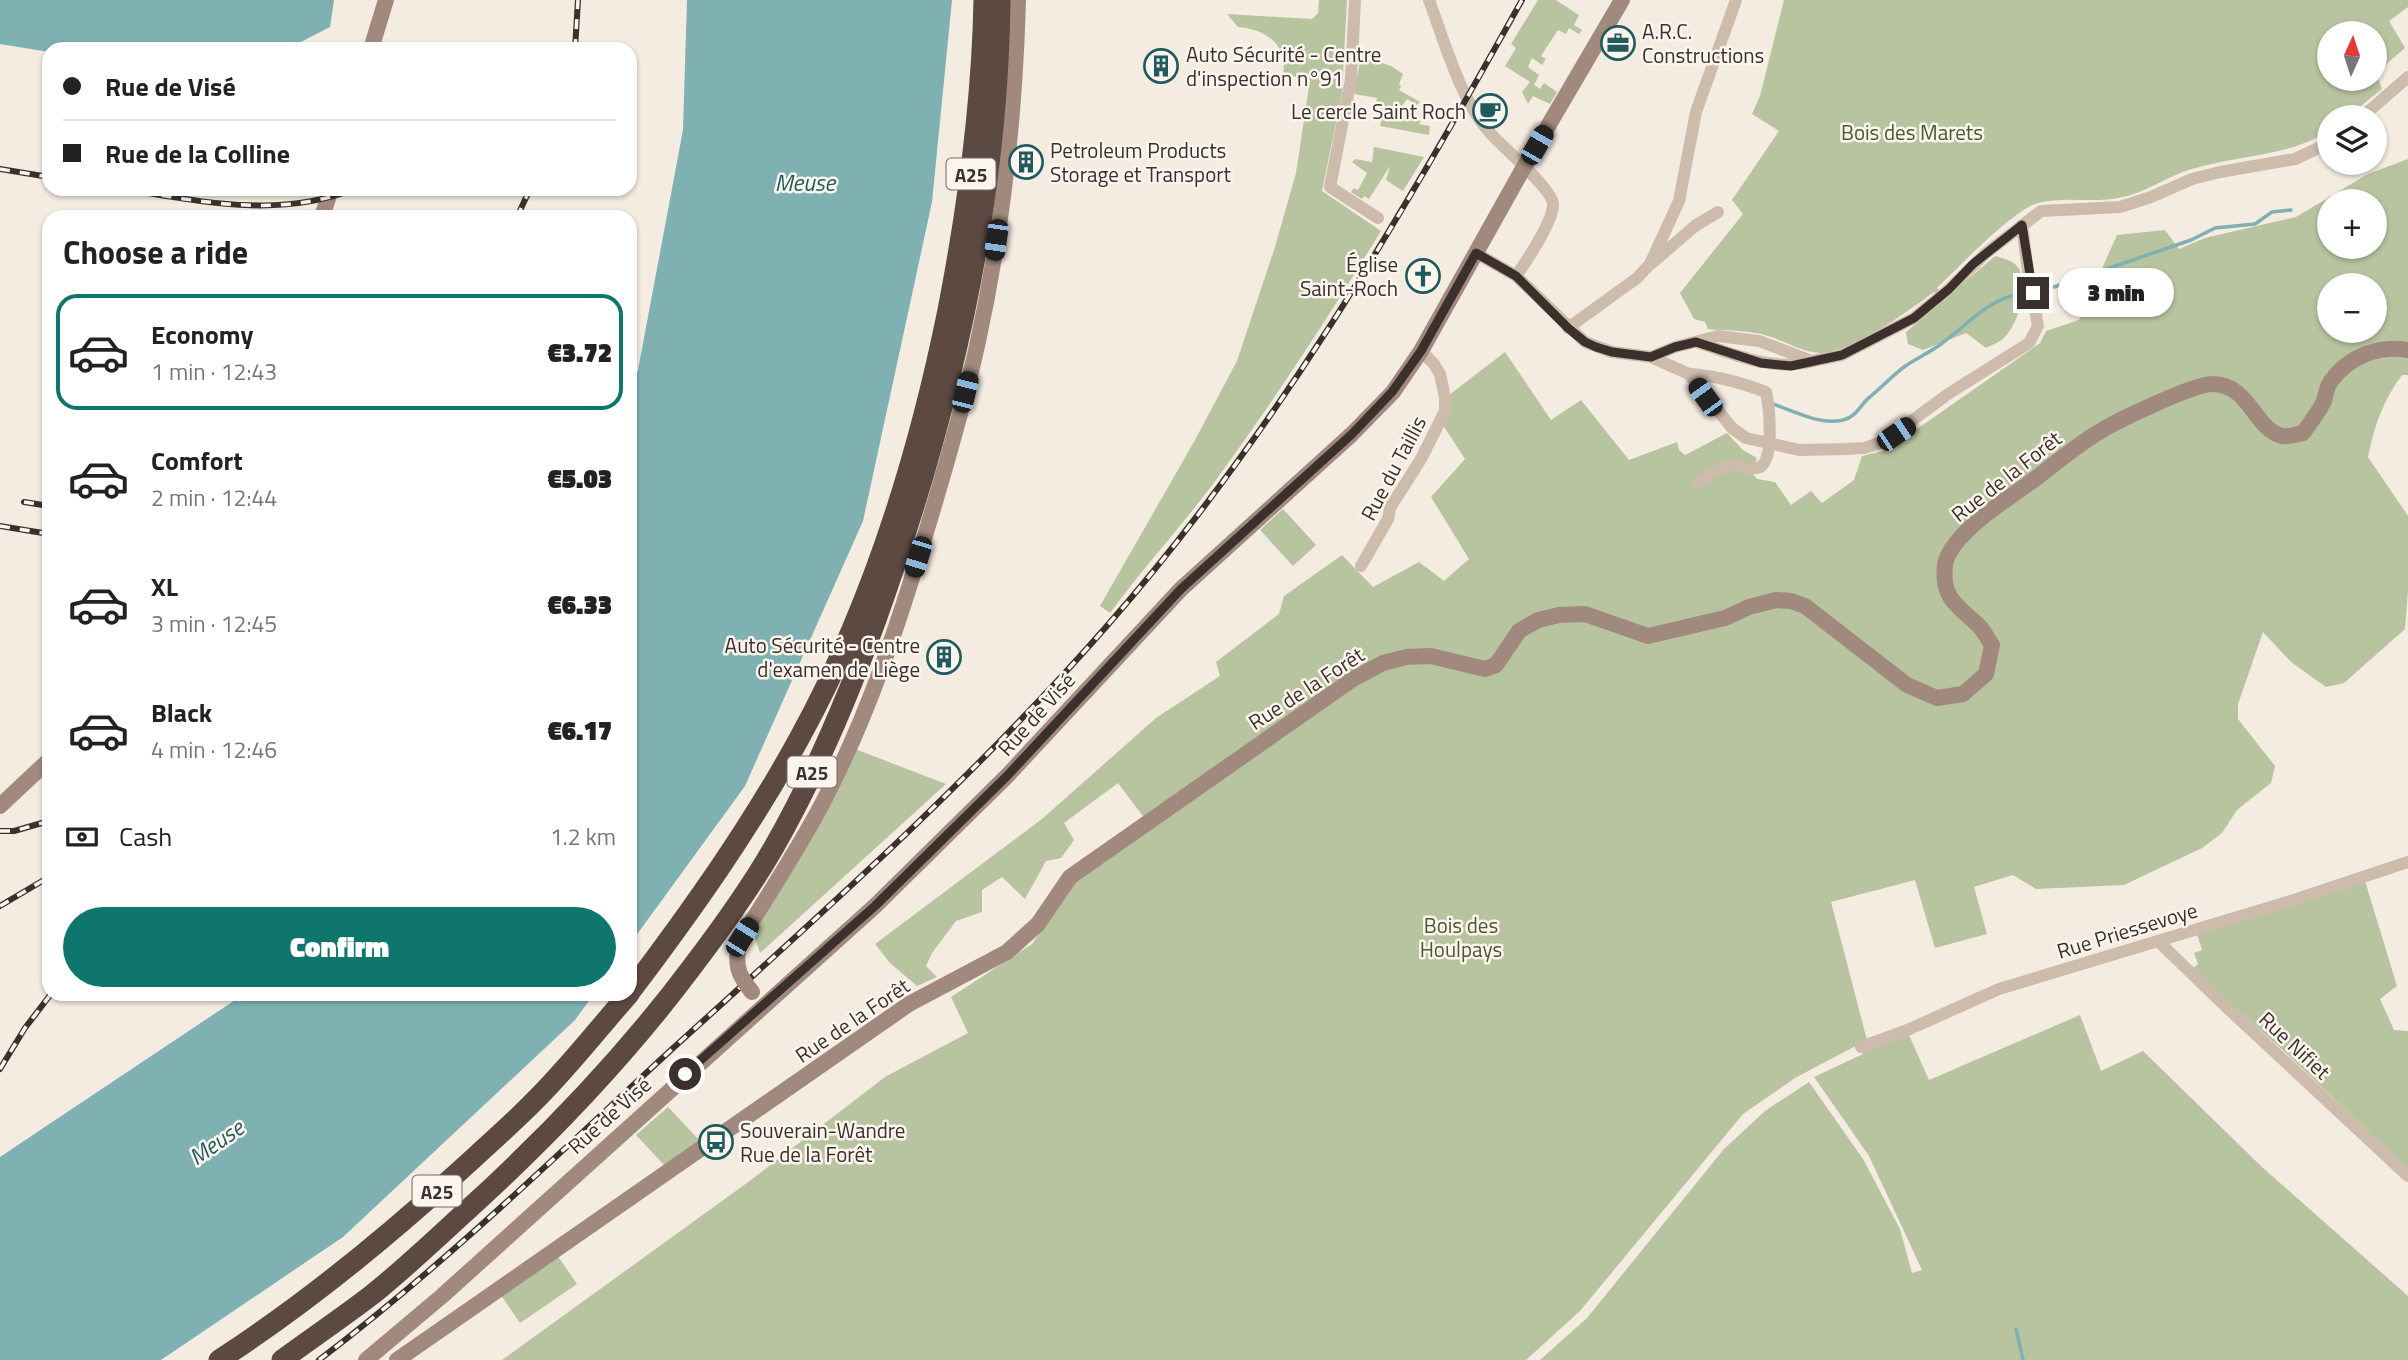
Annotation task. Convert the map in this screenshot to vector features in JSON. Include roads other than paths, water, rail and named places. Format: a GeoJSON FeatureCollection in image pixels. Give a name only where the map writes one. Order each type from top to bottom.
{"type":"FeatureCollection","features":[{"type":"Feature","properties":{"kind":"highway","name":"A25"},"geometry":{"type":"LineString","coordinates":[[637,982],[688,915],[746,830],[801,735],[861,608],[885,545],[925,414],[961,242],[976,137],[984,0]]}},
{"type":"Feature","properties":{"kind":"highway","name":"A25"},"geometry":{"type":"LineString","coordinates":[[282,1360],[374,1293],[429,1246],[519,1164],[581,1101],[656,1016],[717,934],[774,848],[824,748],[852,683],[904,540],[941,417],[976,245],[989,152],[1000,0]]}},
{"type":"Feature","properties":{"kind":"highway","name":"A25"},"geometry":{"type":"LineString","coordinates":[[219,1360],[297,1307],[355,1263],[416,1210],[558,1076],[622,1001]]}},
{"type":"Feature","properties":{"kind":"main road"},"geometry":{"type":"LineString","coordinates":[[373,42],[386,0]]}},
{"type":"Feature","properties":{"kind":"main road"},"geometry":{"type":"LineString","coordinates":[[758,998],[739,975],[738,950],[742,937],[822,805],[863,713],[906,598],[947,462],[977,345],[1006,176],[1018,0]]}},
{"type":"Feature","properties":{"kind":"main road","name":"Rue de Visé"},"geometry":{"type":"LineString","coordinates":[[366,1360],[442,1296],[758,998],[875,906],[1007,776],[1181,589],[1352,434],[1392,392],[1421,351],[1622,0]]}},
{"type":"Feature","properties":{"kind":"main road","name":"Rue de la Forêt"},"geometry":{"type":"LineString","coordinates":[[397,1360],[909,1004],[1007,952],[1038,924],[1070,877],[1342,687],[1383,663],[1406,657],[1431,656],[1485,669],[1496,665],[1518,631],[1548,617],[1585,614],[1648,636],[1725,618],[1749,607],[1776,600],[1805,606],[1907,685],[1937,698],[1964,694],[1986,674],[1992,645],[1981,628],[1958,610],[1947,594],[1945,562],[1954,544],[1974,524],[2099,431],[2178,394],[2208,383],[2224,385],[2236,390],[2270,429],[2281,436],[2289,436],[2303,433],[2323,404],[2330,381],[2350,362],[2363,354],[2391,347],[2408,350]]}},
{"type":"Feature","properties":{"kind":"main road"},"geometry":{"type":"LineString","coordinates":[[0,806],[42,767]]}},
{"type":"Feature","properties":{"kind":"street"},"geometry":{"type":"LineString","coordinates":[[1355,0],[1351,79],[1330,187],[1378,218]]}},
{"type":"Feature","properties":{"kind":"street"},"geometry":{"type":"LineString","coordinates":[[1429,0],[1445,45],[1471,103],[1491,134],[1547,192],[1554,206],[1545,228],[1516,276]]}},
{"type":"Feature","properties":{"kind":"street"},"geometry":{"type":"LineString","coordinates":[[1650,264],[1679,201],[1696,112],[1736,0]]}},
{"type":"Feature","properties":{"kind":"street"},"geometry":{"type":"LineString","coordinates":[[2376,105],[2408,77]]}},
{"type":"Feature","properties":{"kind":"street"},"geometry":{"type":"LineString","coordinates":[[1696,342],[1761,363],[1791,366],[1842,355],[1914,318],[1949,289],[1979,258],[2042,212],[2120,207],[2192,179],[2295,159],[2317,149]]}},
{"type":"Feature","properties":{"kind":"street"},"geometry":{"type":"LineString","coordinates":[[1568,328],[1637,278],[1695,226],[1718,212]]}},
{"type":"Feature","properties":{"kind":"street"},"geometry":{"type":"LineString","coordinates":[[1689,374],[1732,428],[1746,438],[1799,450],[1864,448],[1883,442],[1948,394],[2029,343],[2038,326],[2022,225]]}},
{"type":"Feature","properties":{"kind":"street"},"geometry":{"type":"LineString","coordinates":[[1476,253],[1516,276],[1585,342],[1612,352],[1651,357],[1689,374],[1701,374],[1766,392],[1770,426],[1766,460],[1755,468],[1726,466],[1698,482]]}},
{"type":"Feature","properties":{"kind":"street"},"geometry":{"type":"LineString","coordinates":[[1651,357],[1675,347],[1718,336],[1736,336],[1759,341],[1812,361]]}},
{"type":"Feature","properties":{"kind":"street","name":"Rue du Taillis"},"geometry":{"type":"LineString","coordinates":[[1361,566],[1388,519],[1390,508],[1421,458],[1445,411],[1446,398],[1440,374],[1421,351]]}},
{"type":"Feature","properties":{"kind":"street","name":"Rue Priessevoye"},"geometry":{"type":"LineString","coordinates":[[1861,1047],[1998,989],[2297,899],[2408,862]]}},
{"type":"Feature","properties":{"kind":"street","name":"Rue Nifiet"},"geometry":{"type":"LineString","coordinates":[[2158,941],[2408,1176]]}},
{"type":"Feature","properties":{"kind":"water"},"geometry":{"type":"Polygon","coordinates":[[[0,0],[334,0],[330,27],[301,42],[42,42],[42,51],[0,44],[0,0]]]}},
{"type":"Feature","properties":{"kind":"water","name":"Meuse"},"geometry":{"type":"Polygon","coordinates":[[[687,0],[952,0],[932,202],[863,521],[745,786],[637,934],[637,372],[683,130],[687,0]]]}},
{"type":"Feature","properties":{"kind":"water","name":"Meuse"},"geometry":{"type":"Polygon","coordinates":[[[234,1001],[589,1001],[575,1020],[343,1237],[161,1360],[0,1360],[0,1157],[234,1001]]]}},
{"type":"Feature","properties":{"kind":"waterway"},"geometry":{"type":"LineString","coordinates":[[2037,290],[2054,287],[2191,240],[2215,228],[2255,224],[2272,212],[2291,210]]}},
{"type":"Feature","properties":{"kind":"waterway"},"geometry":{"type":"LineString","coordinates":[[1770,403],[1825,421],[1848,418],[1904,367],[1941,344],[1988,307],[2022,293]]}},
{"type":"Feature","properties":{"kind":"waterway"},"geometry":{"type":"LineString","coordinates":[[2016,1329],[2023,1360]]}},
{"type":"Feature","properties":{"kind":"railway"},"geometry":{"type":"LineString","coordinates":[[575,42],[578,0]]}},
{"type":"Feature","properties":{"kind":"railway"},"geometry":{"type":"LineString","coordinates":[[319,1360],[455,1249],[839,897],[1003,739],[1106,627],[1167,555],[1279,403],[1429,164],[1522,0]]}},
{"type":"Feature","properties":{"kind":"railway"},"geometry":{"type":"LineString","coordinates":[[0,169],[42,176]]}},
{"type":"Feature","properties":{"kind":"railway"},"geometry":{"type":"LineString","coordinates":[[169,196],[239,205],[297,203],[332,196]]}},
{"type":"Feature","properties":{"kind":"railway"},"geometry":{"type":"LineString","coordinates":[[520,210],[527,196]]}},
{"type":"Feature","properties":{"kind":"railway"},"geometry":{"type":"LineString","coordinates":[[24,502],[42,505]]}},
{"type":"Feature","properties":{"kind":"railway"},"geometry":{"type":"LineString","coordinates":[[0,526],[42,533]]}},
{"type":"Feature","properties":{"kind":"railway"},"geometry":{"type":"LineString","coordinates":[[0,831],[14,831],[42,823]]}},
{"type":"Feature","properties":{"kind":"railway"},"geometry":{"type":"LineString","coordinates":[[0,906],[42,881]]}},
{"type":"Feature","properties":{"kind":"railway"},"geometry":{"type":"LineString","coordinates":[[0,1069],[46,1001]]}},
{"type":"Feature","properties":{"kind":"place","name":"A.R.C. Constructions"},"geometry":{"type":"Point","coordinates":[1618,43]}},
{"type":"Feature","properties":{"kind":"place","name":"Auto Sécurité - Centre d'inspection n°91"},"geometry":{"type":"Point","coordinates":[1161,66]}},
{"type":"Feature","properties":{"kind":"place","name":"Le cercle Saint Roch"},"geometry":{"type":"Point","coordinates":[1490,111]}},
{"type":"Feature","properties":{"kind":"place","name":"Petroleum Products Storage et Transport"},"geometry":{"type":"Point","coordinates":[1026,162]}},
{"type":"Feature","properties":{"kind":"place","name":"Église Saint-Roch"},"geometry":{"type":"Point","coordinates":[1423,276]}},
{"type":"Feature","properties":{"kind":"place","name":"Auto Sécurité - Centre d'examen de Liège"},"geometry":{"type":"Point","coordinates":[944,657]}},
{"type":"Feature","properties":{"kind":"place","name":"Souverain-Wandre Rue de la Forêt"},"geometry":{"type":"Point","coordinates":[716,1142]}},
{"type":"Feature","properties":{"kind":"park label","name":"Bois des Marets"},"geometry":{"type":"Point","coordinates":[1912,132]}},
{"type":"Feature","properties":{"kind":"park label","name":"Bois des Houlpays"},"geometry":{"type":"Point","coordinates":[1461,937]}}]}
